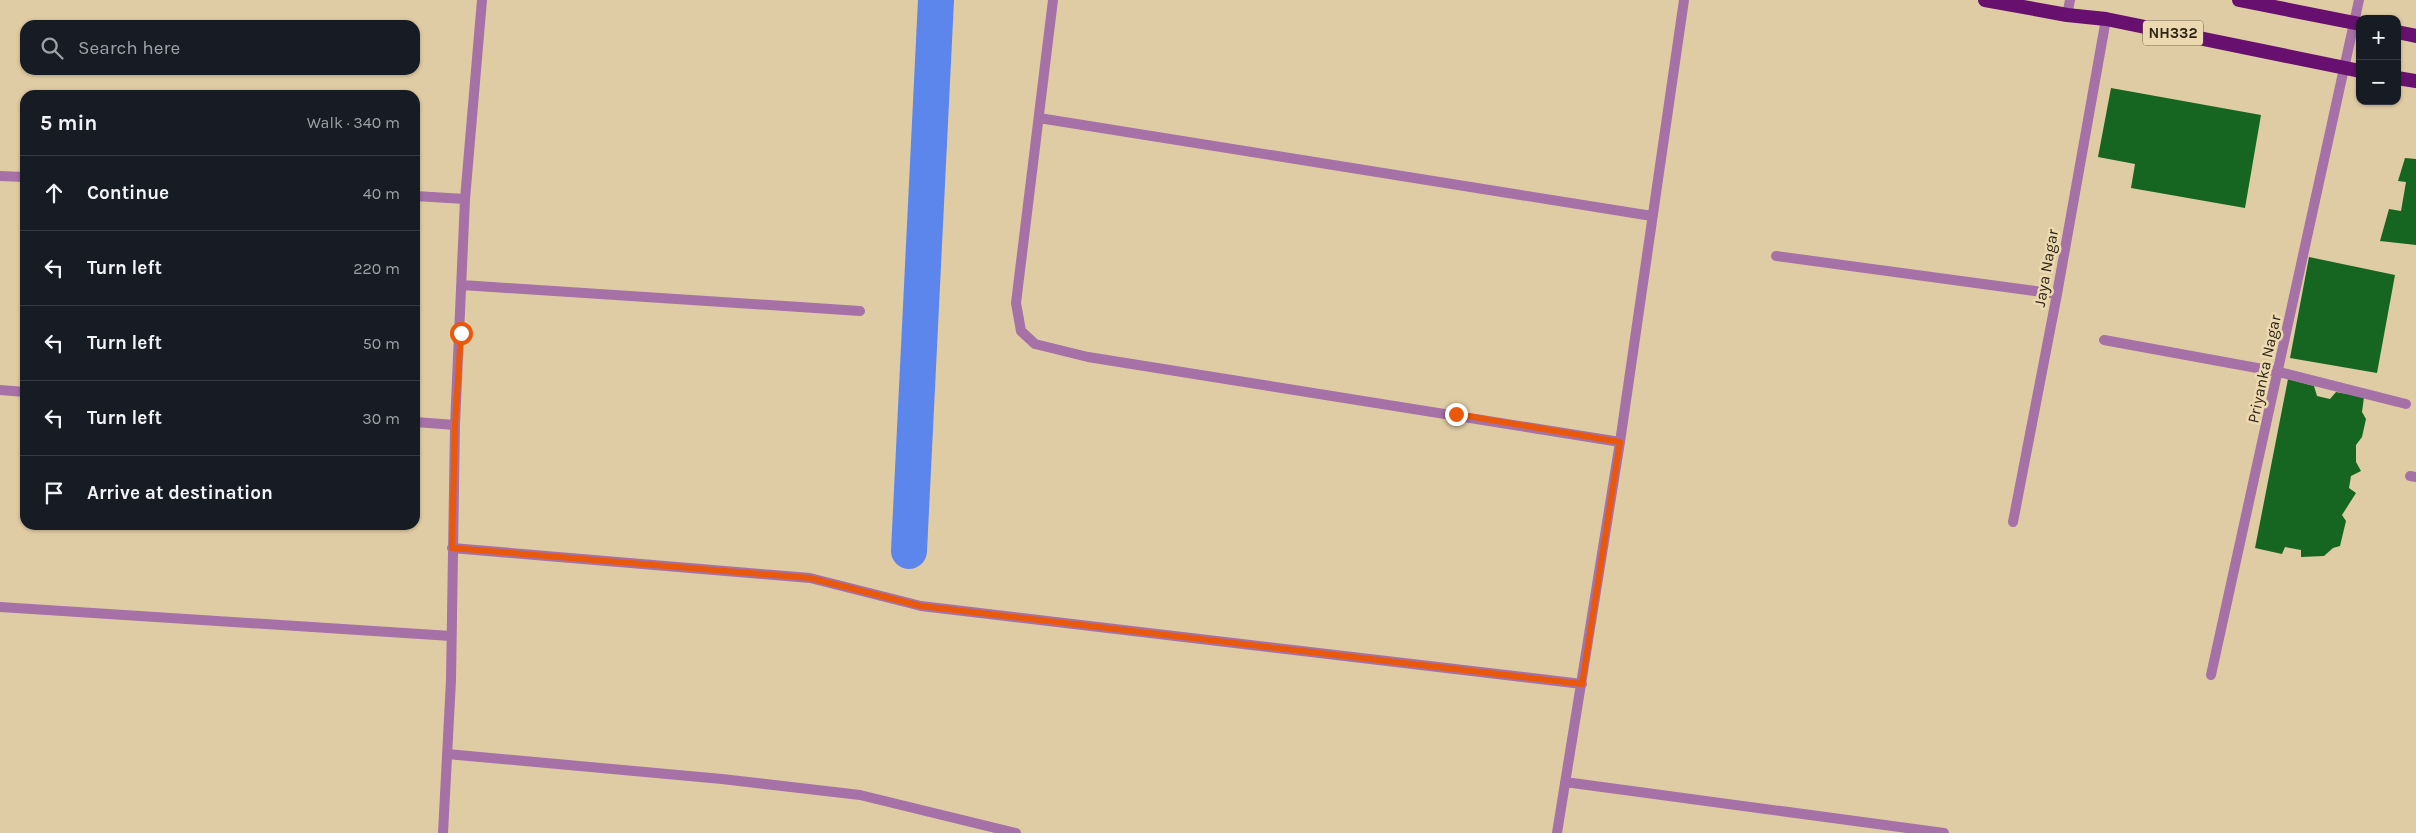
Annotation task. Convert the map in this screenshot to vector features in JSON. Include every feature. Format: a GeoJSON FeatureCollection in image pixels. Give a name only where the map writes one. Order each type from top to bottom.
{"type":"FeatureCollection","features":[{"type":"Feature","properties":{"kind":"highway","name":"NH332"},"geometry":{"type":"LineString","coordinates":[[1984,0],[2067,15],[2106,19],[2356,70]]}},
{"type":"Feature","properties":{"kind":"highway"},"geometry":{"type":"LineString","coordinates":[[2239,0],[2356,24]]}},
{"type":"Feature","properties":{"kind":"highway"},"geometry":{"type":"LineString","coordinates":[[2401,33],[2416,36]]}},
{"type":"Feature","properties":{"kind":"highway"},"geometry":{"type":"LineString","coordinates":[[2401,79],[2416,81]]}},
{"type":"Feature","properties":{"kind":"street"},"geometry":{"type":"LineString","coordinates":[[443,833],[452,680],[452,548],[455,425],[465,199],[482,0]]}},
{"type":"Feature","properties":{"kind":"street"},"geometry":{"type":"LineString","coordinates":[[1053,0],[1016,303],[1021,331],[1035,344],[1088,357],[1620,442]]}},
{"type":"Feature","properties":{"kind":"street"},"geometry":{"type":"LineString","coordinates":[[1557,833],[1620,442],[1684,0]]}},
{"type":"Feature","properties":{"kind":"street"},"geometry":{"type":"LineString","coordinates":[[2067,15],[2070,0]]}},
{"type":"Feature","properties":{"kind":"street","name":"Priyanka Nagar"},"geometry":{"type":"LineString","coordinates":[[2358,15],[2359,0]]}},
{"type":"Feature","properties":{"kind":"street","name":"Jaya Nagar"},"geometry":{"type":"LineString","coordinates":[[2013,522],[2057,294],[2106,19]]}},
{"type":"Feature","properties":{"kind":"street","name":"Priyanka Nagar"},"geometry":{"type":"LineString","coordinates":[[2211,675],[2279,372],[2343,68],[2356,27]]}},
{"type":"Feature","properties":{"kind":"street"},"geometry":{"type":"LineString","coordinates":[[1039,118],[1652,216]]}},
{"type":"Feature","properties":{"kind":"street"},"geometry":{"type":"LineString","coordinates":[[0,176],[20,177]]}},
{"type":"Feature","properties":{"kind":"street"},"geometry":{"type":"LineString","coordinates":[[420,196],[465,199]]}},
{"type":"Feature","properties":{"kind":"street"},"geometry":{"type":"LineString","coordinates":[[1776,256],[2057,294]]}},
{"type":"Feature","properties":{"kind":"street"},"geometry":{"type":"LineString","coordinates":[[462,285],[860,311]]}},
{"type":"Feature","properties":{"kind":"street"},"geometry":{"type":"LineString","coordinates":[[2104,340],[2279,372],[2406,404]]}},
{"type":"Feature","properties":{"kind":"street"},"geometry":{"type":"LineString","coordinates":[[0,390],[20,392]]}},
{"type":"Feature","properties":{"kind":"street"},"geometry":{"type":"LineString","coordinates":[[420,422],[455,425]]}},
{"type":"Feature","properties":{"kind":"street"},"geometry":{"type":"LineString","coordinates":[[452,548],[810,578],[921,606],[1582,684]]}},
{"type":"Feature","properties":{"kind":"street"},"geometry":{"type":"LineString","coordinates":[[0,606],[451,636]]}},
{"type":"Feature","properties":{"kind":"street"},"geometry":{"type":"LineString","coordinates":[[447,754],[798,787],[860,795],[1016,833]]}},
{"type":"Feature","properties":{"kind":"street"},"geometry":{"type":"LineString","coordinates":[[1565,782],[1944,833]]}},
{"type":"Feature","properties":{"kind":"building"},"geometry":{"type":"Polygon","coordinates":[[[2111,88],[2261,115],[2245,208],[2131,188],[2135,164],[2098,157],[2111,88]]]}},
{"type":"Feature","properties":{"kind":"building"},"geometry":{"type":"Polygon","coordinates":[[[2405,158],[2416,159],[2416,245],[2380,241],[2389,209],[2401,211],[2406,182],[2398,181],[2405,158]]]}},
{"type":"Feature","properties":{"kind":"building"},"geometry":{"type":"Polygon","coordinates":[[[2309,257],[2395,275],[2377,373],[2290,358],[2309,257]]]}},
{"type":"Feature","properties":{"kind":"building"},"geometry":{"type":"Polygon","coordinates":[[[2288,379],[2314,386],[2317,396],[2330,399],[2336,392],[2364,397],[2362,412],[2366,419],[2362,437],[2356,445],[2356,462],[2361,471],[2351,476],[2349,488],[2356,493],[2342,515],[2346,521],[2340,546],[2333,548],[2324,556],[2301,557],[2301,550],[2285,547],[2282,554],[2255,548],[2288,379]]]}},
{"type":"Feature","properties":{"kind":"waterway"},"geometry":{"type":"LineString","coordinates":[[909,551],[936,0]]}},
{"type":"Feature","properties":{"kind":"route"},"geometry":{"type":"LineString","coordinates":[[461,333],[455,425],[452,548],[810,578],[921,606],[1582,684],[1620,442],[1456,414]]}}]}
